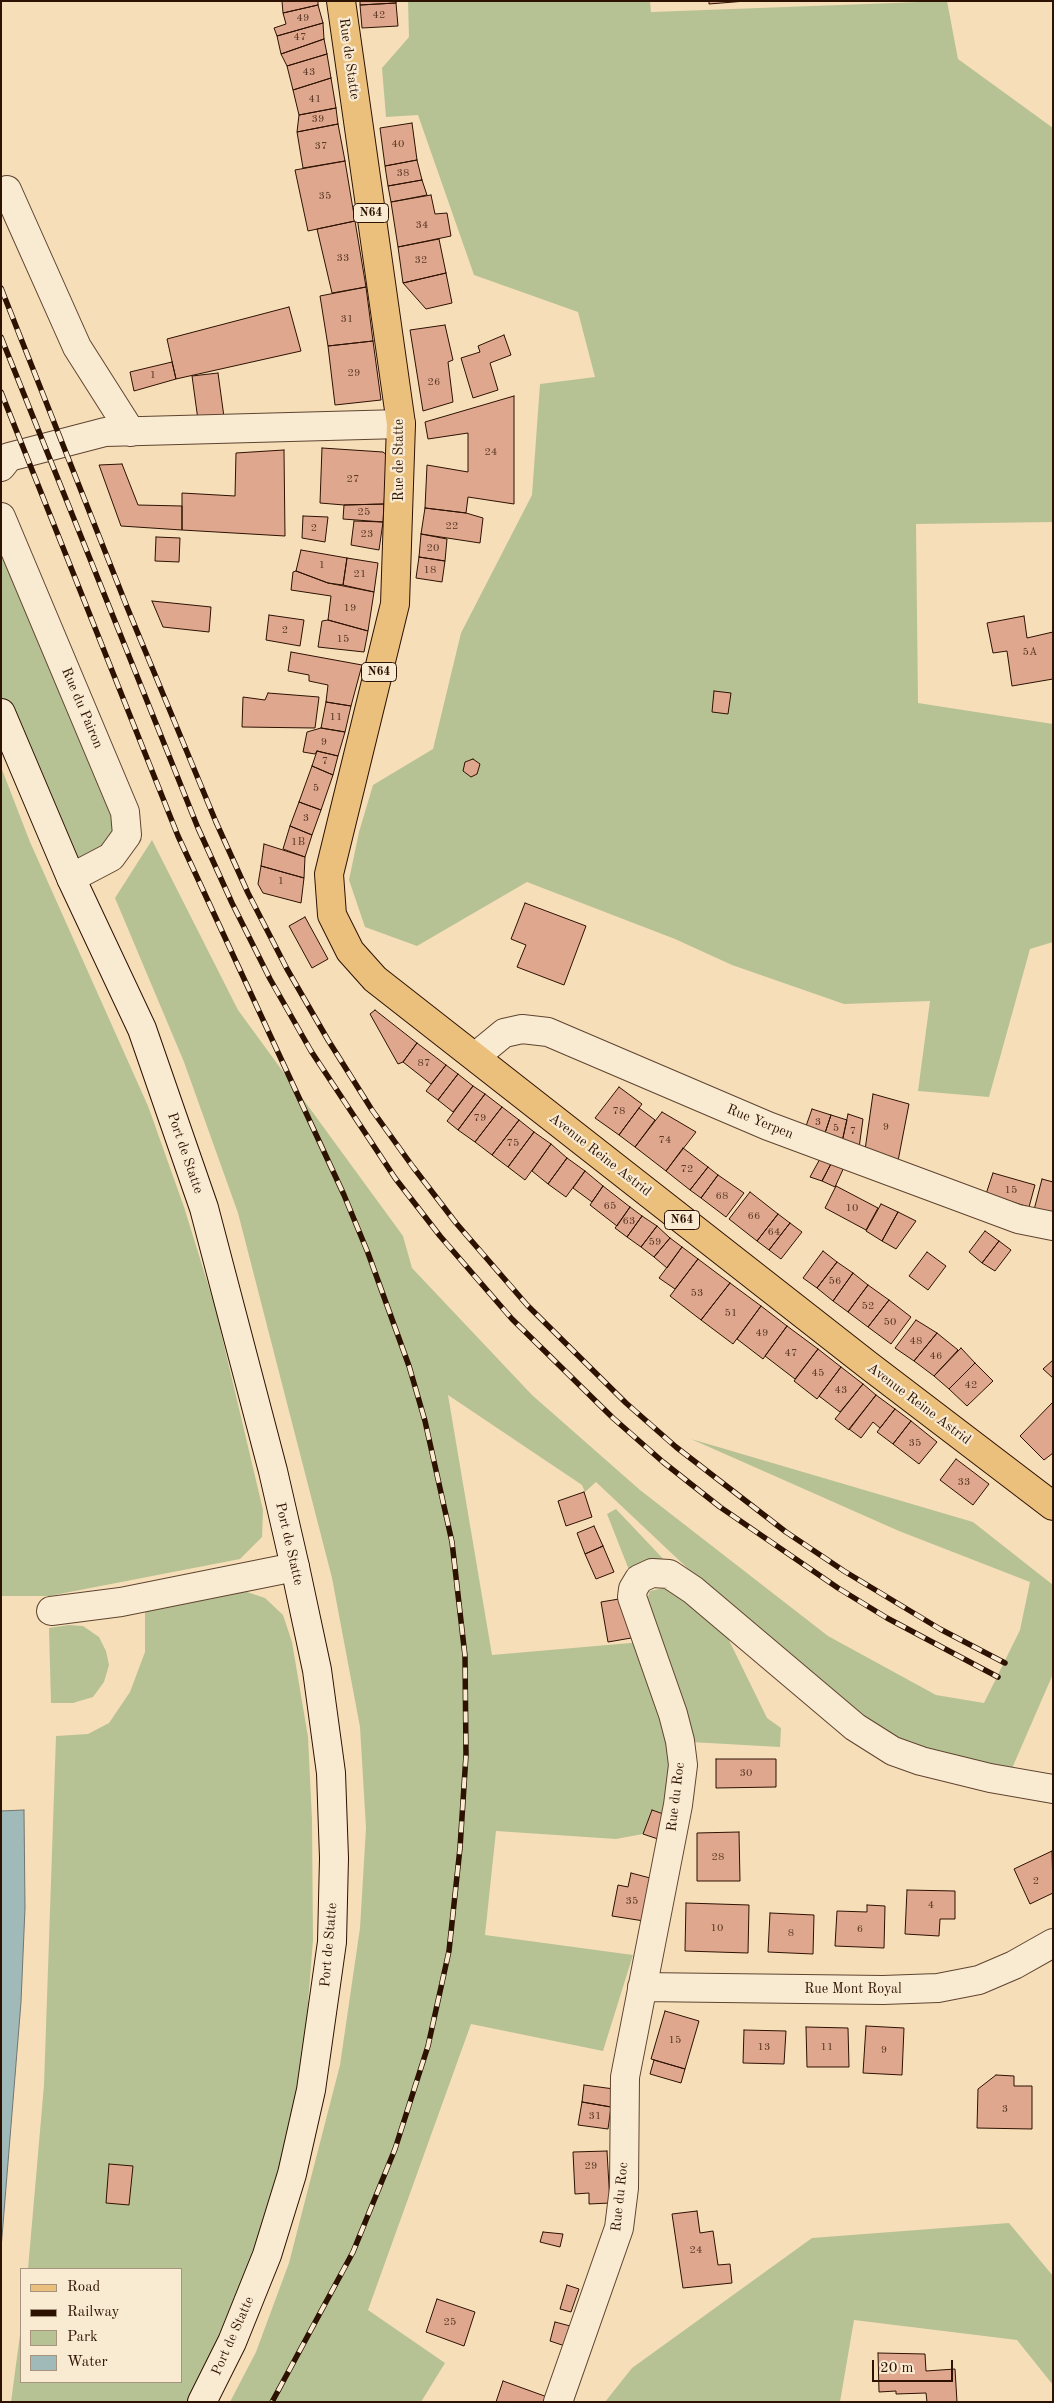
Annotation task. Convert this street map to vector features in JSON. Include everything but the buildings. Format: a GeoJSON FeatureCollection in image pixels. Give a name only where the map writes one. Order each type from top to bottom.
{"type":"FeatureCollection","features":[{"type":"Feature","properties":{"kind":"main road","name":"Rue de Statte"},"geometry":{"type":"LineString","coordinates":[[332,915],[329,874],[395,604],[401,424],[341,1]]}},
{"type":"Feature","properties":{"kind":"main road","name":"Avenue Reine Astrid"},"geometry":{"type":"LineString","coordinates":[[332,915],[350,951],[374,978],[476,1056],[868,1366],[1053,1506]]}},
{"type":"Feature","properties":{"kind":"street"},"geometry":{"type":"LineString","coordinates":[[7,190],[77,347],[131,432]]}},
{"type":"Feature","properties":{"kind":"street"},"geometry":{"type":"LineString","coordinates":[[1,467],[9,457],[105,432],[401,424]]}},
{"type":"Feature","properties":{"kind":"street","name":"Rue du Pairon"},"geometry":{"type":"LineString","coordinates":[[1,517],[126,812],[127,835],[111,857],[70,878]]}},
{"type":"Feature","properties":{"kind":"street","name":"Port de Statte"},"geometry":{"type":"LineString","coordinates":[[1,713],[70,878],[142,1029],[204,1208],[273,1471],[295,1567],[317,1670],[331,1773],[334,1858],[332,1942],[311,2090],[292,2174],[267,2255],[232,2342],[202,2402]]}},
{"type":"Feature","properties":{"kind":"street","name":"Rue Yerpen"},"geometry":{"type":"LineString","coordinates":[[476,1056],[504,1033],[522,1029],[548,1032],[768,1126],[1018,1219],[1053,1226]]}},
{"type":"Feature","properties":{"kind":"street"},"geometry":{"type":"LineString","coordinates":[[51,1610],[121,1602],[295,1567]]}},
{"type":"Feature","properties":{"kind":"street","name":"Rue du Roc"},"geometry":{"type":"LineString","coordinates":[[558,2402],[619,2228],[624,2188],[625,2077],[678,1805],[682,1765],[680,1741],[673,1714],[632,1598],[633,1589],[639,1579],[652,1573],[669,1574],[693,1590],[855,1727],[893,1751],[921,1761],[990,1778],[1053,1789]]}},
{"type":"Feature","properties":{"kind":"street","name":"Rue Mont Royal"},"geometry":{"type":"LineString","coordinates":[[642,1987],[884,1990],[938,1988],[979,1980],[1014,1965],[1053,1943]]}},
{"type":"Feature","properties":{"kind":"green space"},"geometry":{"type":"Polygon","coordinates":[[[408,1],[650,1],[651,12],[947,1],[958,59],[1053,128],[1053,522],[916,524],[918,703],[1053,724],[1053,942],[1030,949],[989,1097],[918,1091],[930,1001],[844,1004],[732,965],[675,939],[527,882],[417,946],[365,927],[349,880],[359,832],[373,785],[433,749],[461,633],[532,495],[540,384],[595,377],[578,312],[474,275],[418,115],[386,117],[382,68],[409,37],[408,1]]]}},
{"type":"Feature","properties":{"kind":"green space"},"geometry":{"type":"Polygon","coordinates":[[[1,517],[127,835],[71,878],[1,713],[1,517]]]}},
{"type":"Feature","properties":{"kind":"green space"},"geometry":{"type":"Polygon","coordinates":[[[1,767],[30,842],[148,1106],[184,1207],[215,1307],[263,1510],[262,1537],[240,1559],[49,1596],[1,1596],[1,767]]]}},
{"type":"Feature","properties":{"kind":"green space"},"geometry":{"type":"Polygon","coordinates":[[[152,840],[238,1010],[403,1236],[412,1268],[532,1395],[640,1490],[828,1636],[936,1695],[984,1703],[1020,1630],[1030,1582],[899,1531],[691,1439],[973,1522],[1053,1585],[1053,1674],[1010,1773],[933,1752],[902,1740],[874,1724],[809,1673],[718,1597],[596,1482],[585,1492],[582,1485],[448,1395],[492,1655],[642,1642],[680,1741],[669,1816],[652,1810],[643,1834],[616,1839],[496,1831],[485,1935],[633,1955],[603,2051],[471,2024],[368,2310],[445,2363],[421,2402],[230,2402],[256,2352],[289,2263],[340,2065],[360,1928],[366,1828],[360,1727],[332,1578],[238,1213],[184,1062],[115,898],[152,840]]]}},
{"type":"Feature","properties":{"kind":"green space"},"geometry":{"type":"Polygon","coordinates":[[[616,1509],[669,1565],[631,1575],[607,1514],[616,1509]]]}},
{"type":"Feature","properties":{"kind":"green space"},"geometry":{"type":"Polygon","coordinates":[[[664,1588],[676,1593],[723,1628],[767,1718],[781,1728],[780,1747],[690,1742],[646,1603],[650,1591],[664,1588]]]}},
{"type":"Feature","properties":{"kind":"green space"},"geometry":{"type":"Polygon","coordinates":[[[238,1589],[265,1598],[283,1615],[292,1642],[308,1737],[312,1819],[313,1940],[305,2041],[291,2127],[252,2256],[198,2384],[187,2402],[11,2402],[20,2334],[20,2383],[182,2383],[182,2268],[28,2268],[44,2085],[56,1736],[88,1734],[109,1723],[130,1692],[145,1652],[145,1609],[238,1589]]]}},
{"type":"Feature","properties":{"kind":"green space"},"geometry":{"type":"Polygon","coordinates":[[[69,1625],[83,1626],[99,1637],[106,1651],[109,1665],[104,1682],[93,1697],[73,1703],[51,1703],[49,1628],[69,1625]]]}},
{"type":"Feature","properties":{"kind":"green space"},"geometry":{"type":"Polygon","coordinates":[[[1009,2223],[1053,2276],[1053,2385],[1017,2340],[854,2320],[840,2402],[605,2402],[632,2368],[812,2238],[1009,2223]]]}},
{"type":"Feature","properties":{"kind":"water"},"geometry":{"type":"Polygon","coordinates":[[[24,1810],[25,1908],[21,2002],[1,2249],[1,1811],[24,1810]]]}},
{"type":"Feature","properties":{"kind":"railway"},"geometry":{"type":"LineString","coordinates":[[1,288],[127,607],[216,822],[248,893],[287,969],[328,1040],[372,1110],[413,1167],[456,1223],[527,1305],[626,1403],[676,1447],[786,1532],[844,1571],[940,1629],[1005,1663]]}},
{"type":"Feature","properties":{"kind":"railway"},"geometry":{"type":"LineString","coordinates":[[1,337],[198,828],[232,903],[270,979],[311,1051],[395,1178],[440,1236],[512,1319],[613,1418],[663,1462],[720,1507],[838,1588],[887,1618],[998,1677]]}},
{"type":"Feature","properties":{"kind":"railway"},"geometry":{"type":"LineString","coordinates":[[1,392],[178,836],[344,1195],[368,1253],[409,1366],[425,1421],[452,1542],[465,1656],[466,1755],[460,1848],[449,1951],[428,2046],[395,2149],[353,2252],[272,2402]]}}]}
